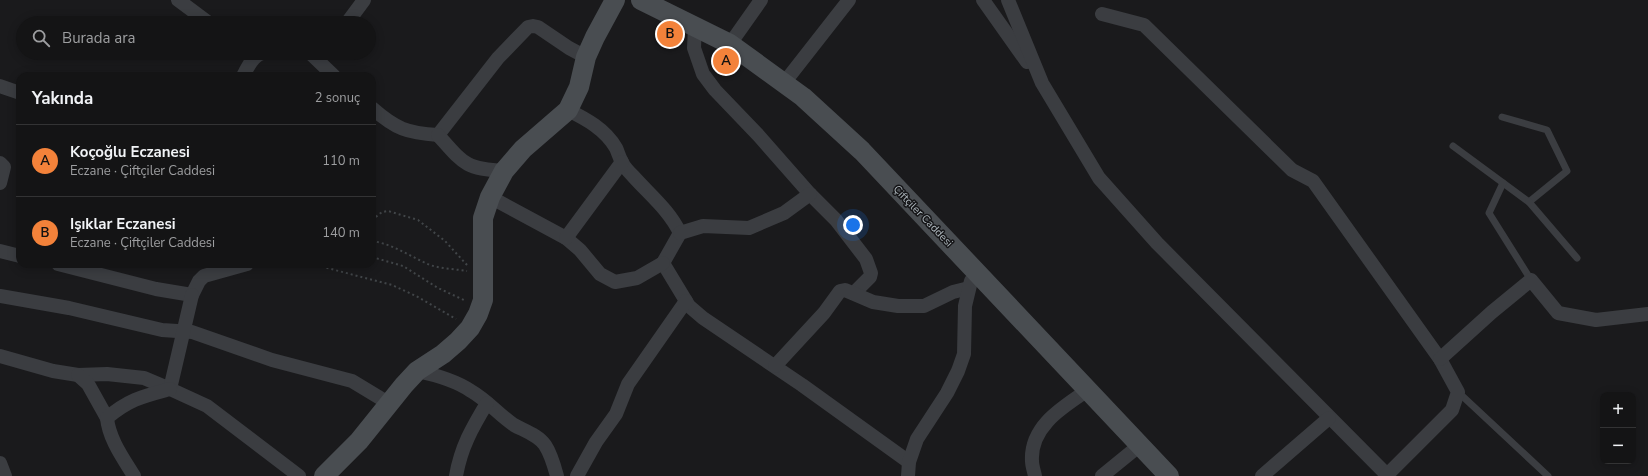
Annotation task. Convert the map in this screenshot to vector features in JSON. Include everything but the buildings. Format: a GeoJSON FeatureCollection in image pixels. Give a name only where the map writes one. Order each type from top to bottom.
{"type":"FeatureCollection","features":[{"type":"Feature","properties":{"kind":"street"},"geometry":{"type":"LineString","coordinates":[[178,0],[200,16]]}},
{"type":"Feature","properties":{"kind":"street"},"geometry":{"type":"LineString","coordinates":[[352,16],[364,0]]}},
{"type":"Feature","properties":{"kind":"street"},"geometry":{"type":"LineString","coordinates":[[324,476],[359,441],[417,371],[443,354],[470,328],[482,300],[483,218],[490,197],[504,171],[523,148],[568,110],[579,87],[586,58],[595,37],[615,0]]}},
{"type":"Feature","properties":{"kind":"street","name":"Çiftçiler Caddesi"},"geometry":{"type":"LineString","coordinates":[[641,0],[730,44],[803,97],[862,151],[1169,476]]}},
{"type":"Feature","properties":{"kind":"street"},"geometry":{"type":"LineString","coordinates":[[730,44],[761,0]]}},
{"type":"Feature","properties":{"kind":"street"},"geometry":{"type":"LineString","coordinates":[[784,83],[848,0]]}},
{"type":"Feature","properties":{"kind":"street"},"geometry":{"type":"LineString","coordinates":[[983,0],[1042,83],[1099,178],[1157,243],[1386,476],[1452,410],[1458,392],[1440,359],[1313,181],[1292,170],[1144,25],[1102,14]]}},
{"type":"Feature","properties":{"kind":"street"},"geometry":{"type":"LineString","coordinates":[[1008,0],[1042,83]]}},
{"type":"Feature","properties":{"kind":"street"},"geometry":{"type":"LineString","coordinates":[[695,26],[694,48],[703,74],[715,90],[759,136],[810,194],[836,220],[866,259],[872,273],[854,293]]}},
{"type":"Feature","properties":{"kind":"street"},"geometry":{"type":"LineString","coordinates":[[438,135],[498,58],[528,27],[538,27],[568,48],[586,58]]}},
{"type":"Feature","properties":{"kind":"street"},"geometry":{"type":"LineString","coordinates":[[245,72],[254,60]]}},
{"type":"Feature","properties":{"kind":"street"},"geometry":{"type":"LineString","coordinates":[[317,60],[330,72]]}},
{"type":"Feature","properties":{"kind":"street"},"geometry":{"type":"LineString","coordinates":[[0,86],[16,92]]}},
{"type":"Feature","properties":{"kind":"street"},"geometry":{"type":"LineString","coordinates":[[568,110],[590,122],[606,136],[616,148],[622,162],[632,176],[651,193],[674,220],[680,233]]}},
{"type":"Feature","properties":{"kind":"street"},"geometry":{"type":"LineString","coordinates":[[376,111],[389,122],[407,131],[416,134],[438,135],[462,162],[471,167],[504,171]]}},
{"type":"Feature","properties":{"kind":"street"},"geometry":{"type":"LineString","coordinates":[[566,238],[622,162]]}},
{"type":"Feature","properties":{"kind":"street"},"geometry":{"type":"LineString","coordinates":[[0,163],[4,167],[0,183]]}},
{"type":"Feature","properties":{"kind":"street"},"geometry":{"type":"LineString","coordinates":[[490,197],[566,238],[580,250],[600,274],[615,282],[637,278],[663,263],[680,233],[703,226],[749,228],[784,213],[810,194]]}},
{"type":"Feature","properties":{"kind":"street"},"geometry":{"type":"LineString","coordinates":[[0,251],[16,255]]}},
{"type":"Feature","properties":{"kind":"street"},"geometry":{"type":"LineString","coordinates":[[663,263],[689,306],[714,326],[775,366],[909,469],[917,439],[947,393],[964,354],[965,306],[974,268]]}},
{"type":"Feature","properties":{"kind":"street"},"geometry":{"type":"LineString","coordinates":[[73,268],[156,290],[192,295]]}},
{"type":"Feature","properties":{"kind":"street"},"geometry":{"type":"LineString","coordinates":[[170,389],[192,295],[199,281],[204,276],[233,268]]}},
{"type":"Feature","properties":{"kind":"street"},"geometry":{"type":"LineString","coordinates":[[1440,359],[1492,312],[1531,280],[1558,313],[1596,320],[1648,314]]}},
{"type":"Feature","properties":{"kind":"street"},"geometry":{"type":"LineString","coordinates":[[775,366],[824,313],[840,291],[845,290],[854,293],[873,302],[892,305],[924,306],[953,292],[969,288]]}},
{"type":"Feature","properties":{"kind":"street"},"geometry":{"type":"LineString","coordinates":[[0,296],[69,308],[162,330],[192,332],[272,360],[352,381],[390,404]]}},
{"type":"Feature","properties":{"kind":"street"},"geometry":{"type":"LineString","coordinates":[[578,476],[596,442],[616,414],[628,384],[686,301]]}},
{"type":"Feature","properties":{"kind":"street"},"geometry":{"type":"LineString","coordinates":[[0,356],[52,371],[78,375],[107,374],[144,378],[207,406],[299,476]]}},
{"type":"Feature","properties":{"kind":"street"},"geometry":{"type":"LineString","coordinates":[[417,371],[440,376],[458,383],[472,391],[513,424],[536,436],[544,444],[553,462],[557,476]]}},
{"type":"Feature","properties":{"kind":"street"},"geometry":{"type":"LineString","coordinates":[[78,375],[88,384],[107,418],[108,428],[134,476]]}},
{"type":"Feature","properties":{"kind":"street"},"geometry":{"type":"LineString","coordinates":[[107,418],[120,406],[136,398],[170,389]]}},
{"type":"Feature","properties":{"kind":"street"},"geometry":{"type":"LineString","coordinates":[[1035,476],[1032,460],[1035,443],[1042,426],[1060,409],[1088,390]]}},
{"type":"Feature","properties":{"kind":"street"},"geometry":{"type":"LineString","coordinates":[[456,476],[460,456],[486,403]]}},
{"type":"Feature","properties":{"kind":"street"},"geometry":{"type":"LineString","coordinates":[[1262,476],[1329,418]]}},
{"type":"Feature","properties":{"kind":"street"},"geometry":{"type":"LineString","coordinates":[[1102,476],[1140,446]]}},
{"type":"Feature","properties":{"kind":"street"},"geometry":{"type":"LineString","coordinates":[[0,463],[5,476]]}},
{"type":"Feature","properties":{"kind":"lane"},"geometry":{"type":"LineString","coordinates":[[1502,117],[1547,130],[1567,171],[1529,202]]}},
{"type":"Feature","properties":{"kind":"lane"},"geometry":{"type":"LineString","coordinates":[[1453,146],[1529,202],[1577,258]]}},
{"type":"Feature","properties":{"kind":"lane"},"geometry":{"type":"LineString","coordinates":[[1503,183],[1489,214],[1531,280]]}},
{"type":"Feature","properties":{"kind":"lane"},"geometry":{"type":"LineString","coordinates":[[1458,392],[1548,476]]}},
{"type":"Feature","properties":{"kind":"path"},"geometry":{"type":"LineString","coordinates":[[376,217],[382,212],[388,211],[418,220],[445,240],[472,271],[445,269],[431,265],[391,247],[376,242]]}},
{"type":"Feature","properties":{"kind":"path"},"geometry":{"type":"LineString","coordinates":[[376,257],[403,266],[438,288],[480,307]]}},
{"type":"Feature","properties":{"kind":"path"},"geometry":{"type":"LineString","coordinates":[[328,268],[392,285],[416,296],[470,328]]}},
{"type":"Feature","properties":{"kind":"place","name":"Işıklar Eczanesi"},"geometry":{"type":"Point","coordinates":[670,34]}},
{"type":"Feature","properties":{"kind":"place","name":"Koçoğlu Eczanesi"},"geometry":{"type":"Point","coordinates":[726,61]}}]}
